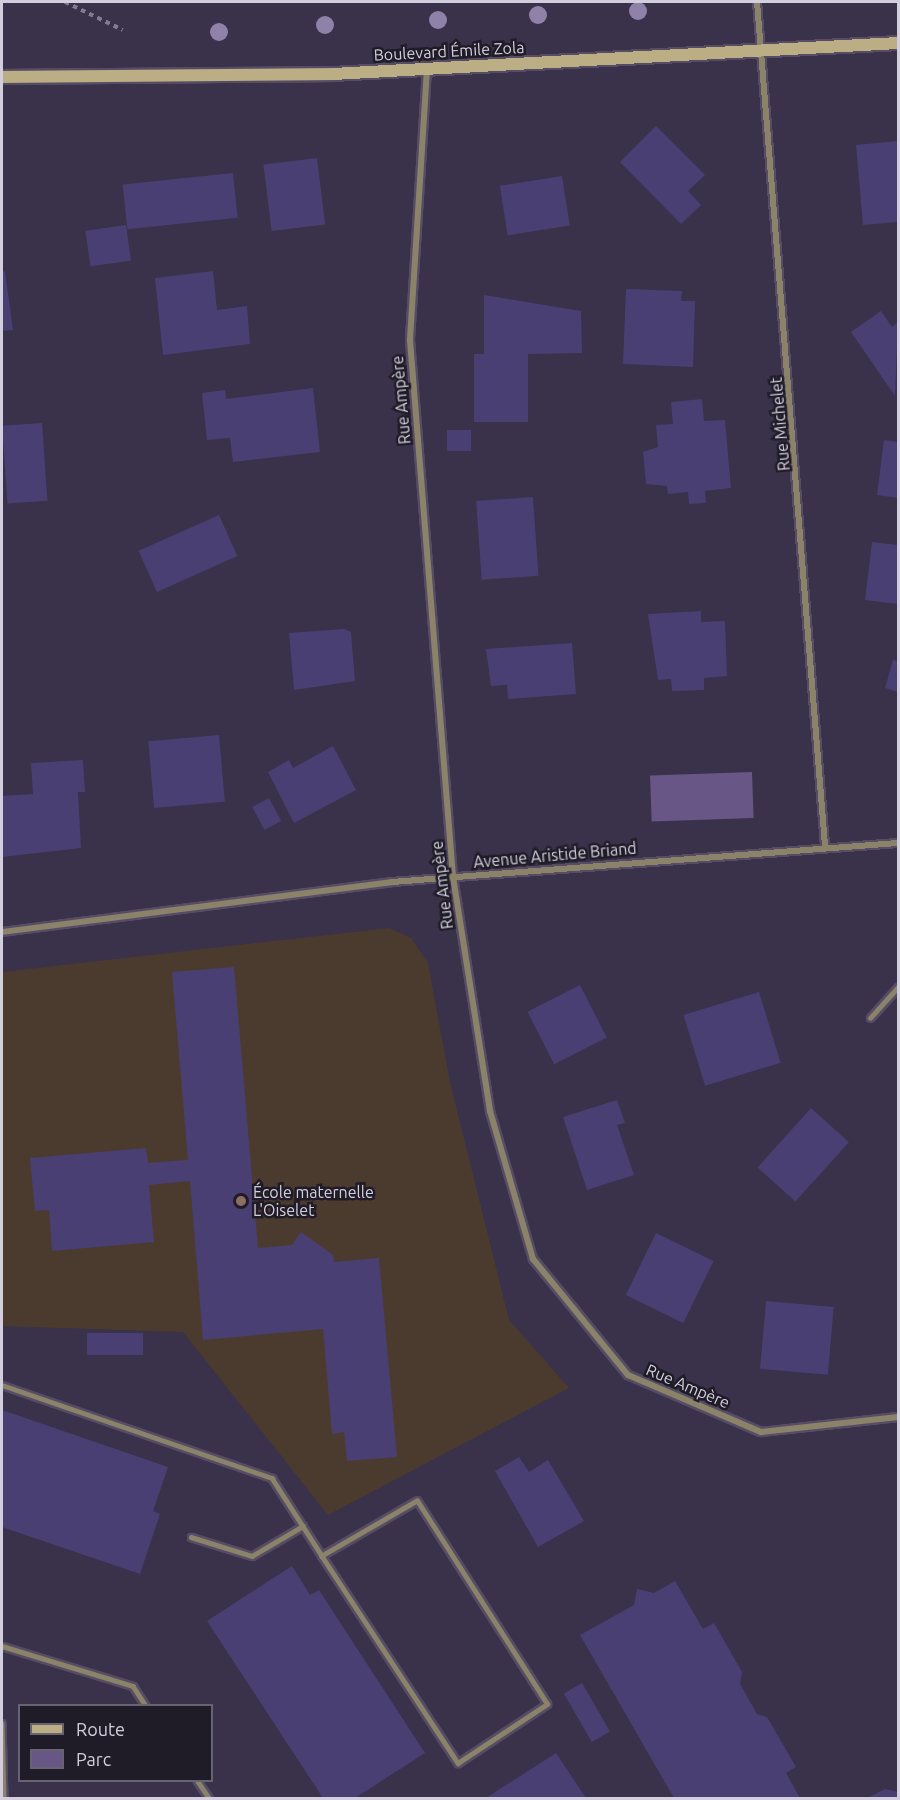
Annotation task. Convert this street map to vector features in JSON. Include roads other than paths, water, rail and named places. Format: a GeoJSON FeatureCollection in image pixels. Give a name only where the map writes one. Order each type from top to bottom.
{"type":"FeatureCollection","features":[{"type":"Feature","properties":{"kind":"main road","name":"Boulevard Émile Zola"},"geometry":{"type":"LineString","coordinates":[[2,77],[427,68],[898,43]]}},
{"type":"Feature","properties":{"kind":"street","name":"Rue Michelet"},"geometry":{"type":"LineString","coordinates":[[757,2],[825,845]]}},
{"type":"Feature","properties":{"kind":"street","name":"Rue Ampère"},"geometry":{"type":"LineString","coordinates":[[427,68],[410,340],[453,877],[489,1111],[533,1259],[628,1375],[761,1432],[898,1416]]}},
{"type":"Feature","properties":{"kind":"street","name":"Avenue Aristide Briand"},"geometry":{"type":"LineString","coordinates":[[2,932],[119,913],[453,877],[825,845],[898,843]]}},
{"type":"Feature","properties":{"kind":"lane"},"geometry":{"type":"LineString","coordinates":[[870,1018],[898,987]]}},
{"type":"Feature","properties":{"kind":"lane"},"geometry":{"type":"LineString","coordinates":[[2,1385],[272,1478],[322,1556],[458,1763],[547,1704],[417,1500],[322,1556]]}},
{"type":"Feature","properties":{"kind":"lane"},"geometry":{"type":"LineString","coordinates":[[191,1537],[252,1556],[303,1526]]}},
{"type":"Feature","properties":{"kind":"lane"},"geometry":{"type":"LineString","coordinates":[[2,1646],[133,1686],[145,1704]]}},
{"type":"Feature","properties":{"kind":"lane"},"geometry":{"type":"LineString","coordinates":[[2,1724],[4,1798]]}},
{"type":"Feature","properties":{"kind":"lane"},"geometry":{"type":"LineString","coordinates":[[198,1782],[209,1798]]}},
{"type":"Feature","properties":{"kind":"place","name":"École maternelle L'Oiselet"},"geometry":{"type":"Point","coordinates":[241,1201]}}]}
